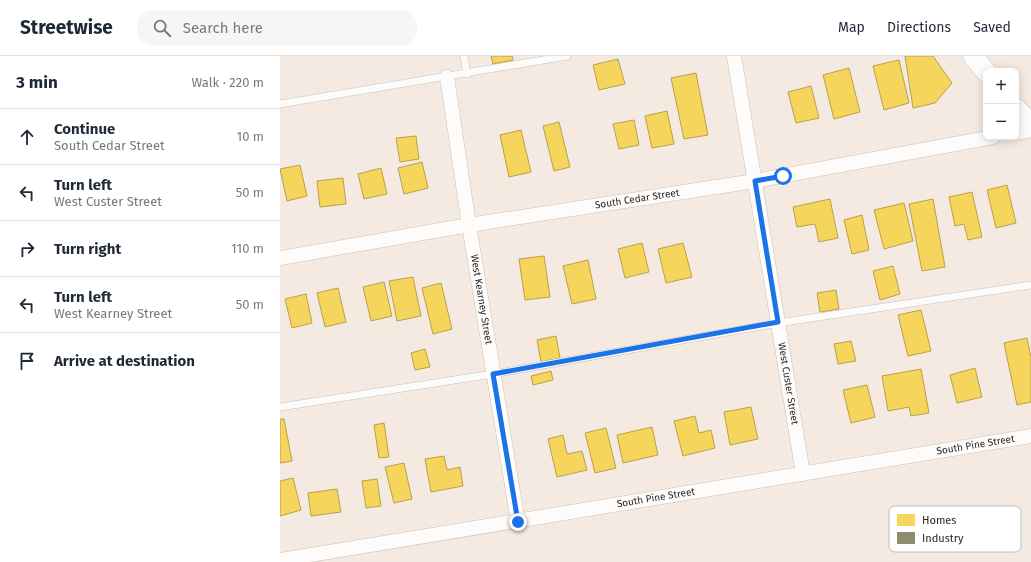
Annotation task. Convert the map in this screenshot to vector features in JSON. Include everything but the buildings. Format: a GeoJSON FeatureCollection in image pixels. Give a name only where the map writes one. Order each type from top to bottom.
{"type":"FeatureCollection","features":[{"type":"Feature","properties":{"kind":"street","name":"West Custer Street"},"geometry":{"type":"LineString","coordinates":[[734,56],[803,474]]}},
{"type":"Feature","properties":{"kind":"street"},"geometry":{"type":"LineString","coordinates":[[973,56],[983,68]]}},
{"type":"Feature","properties":{"kind":"street","name":"West Kearney Street"},"geometry":{"type":"LineString","coordinates":[[447,77],[469,225],[518,522]]}},
{"type":"Feature","properties":{"kind":"street"},"geometry":{"type":"LineString","coordinates":[[1019,111],[1031,125]]}},
{"type":"Feature","properties":{"kind":"street"},"geometry":{"type":"LineString","coordinates":[[1019,132],[1031,130]]}},
{"type":"Feature","properties":{"kind":"street","name":"South Cedar Street"},"geometry":{"type":"LineString","coordinates":[[280,258],[469,225],[755,181],[983,139]]}},
{"type":"Feature","properties":{"kind":"street","name":"South Pine Street"},"geometry":{"type":"LineString","coordinates":[[280,560],[518,522],[1031,436]]}},
{"type":"Feature","properties":{"kind":"lane"},"geometry":{"type":"LineString","coordinates":[[464,56],[467,74]]}},
{"type":"Feature","properties":{"kind":"lane"},"geometry":{"type":"LineString","coordinates":[[280,104],[467,74],[566,56]]}},
{"type":"Feature","properties":{"kind":"lane"},"geometry":{"type":"LineString","coordinates":[[280,407],[493,374],[778,322],[1031,285]]}},
{"type":"Feature","properties":{"kind":"route"},"geometry":{"type":"LineString","coordinates":[[518,522],[493,374],[778,322],[755,181],[783,176]]}}]}
